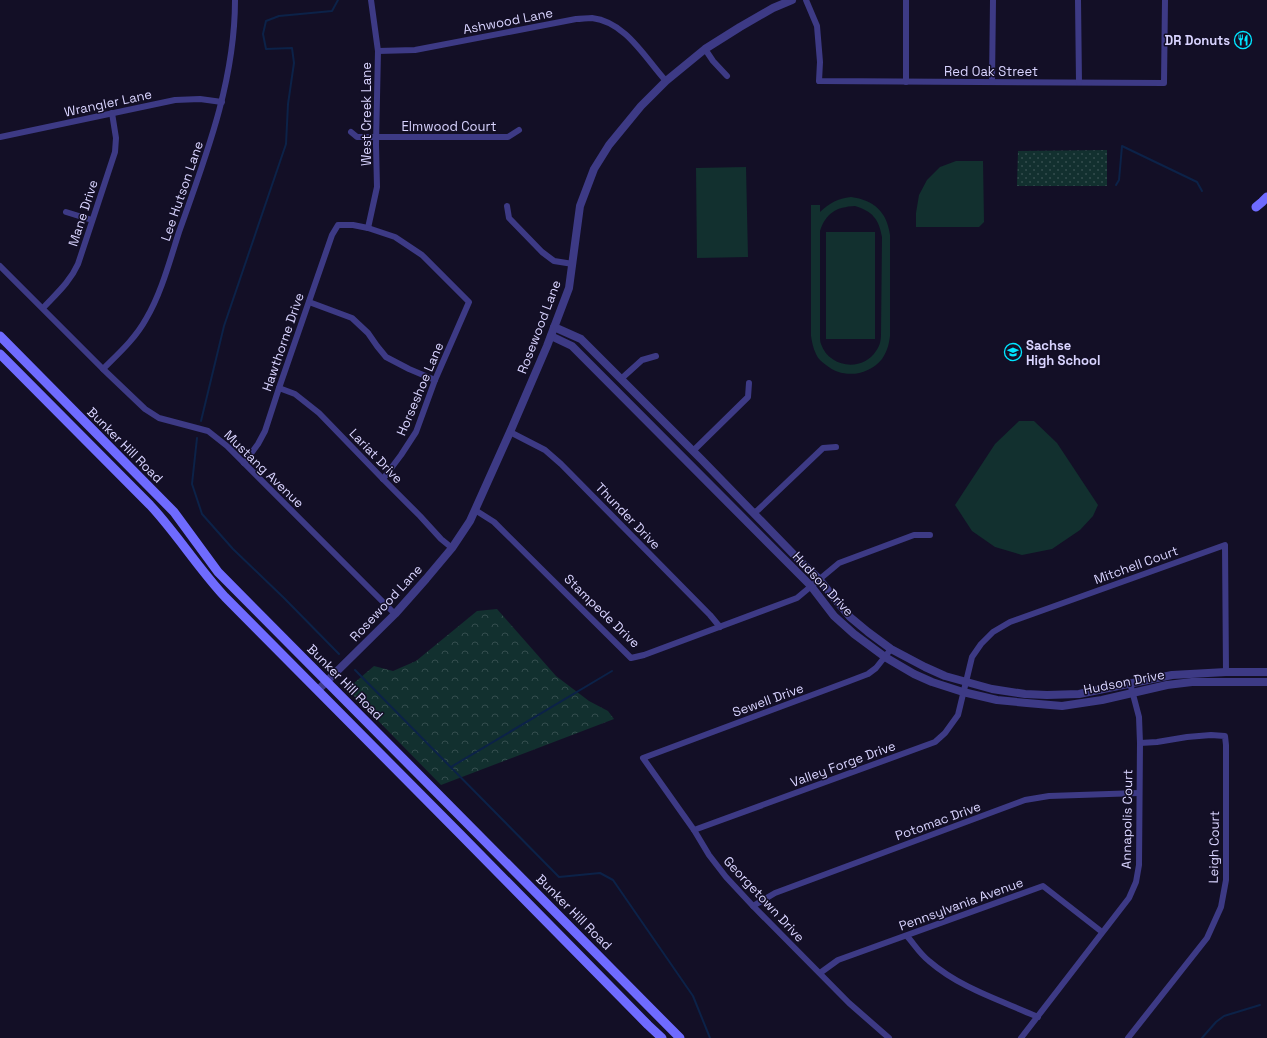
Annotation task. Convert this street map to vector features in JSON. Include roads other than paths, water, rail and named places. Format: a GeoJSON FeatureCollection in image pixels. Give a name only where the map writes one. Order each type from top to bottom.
{"type":"FeatureCollection","features":[{"type":"Feature","properties":{"kind":"main road"},"geometry":{"type":"LineString","coordinates":[[1256,207],[1267,197]]}},
{"type":"Feature","properties":{"kind":"main road","name":"Bunker Hill Road"},"geometry":{"type":"LineString","coordinates":[[0,336],[174,512],[218,572],[680,1038]]}},
{"type":"Feature","properties":{"kind":"main road","name":"Bunker Hill Road"},"geometry":{"type":"LineString","coordinates":[[0,354],[150,504],[165,521],[211,582],[662,1038]]}},
{"type":"Feature","properties":{"kind":"street","name":"Lee Hutson Lane"},"geometry":{"type":"LineString","coordinates":[[103,369],[138,332],[154,304],[222,102],[232,45],[235,0]]}},
{"type":"Feature","properties":{"kind":"street","name":"West Creek Lane"},"geometry":{"type":"LineString","coordinates":[[368,228],[377,188],[376,137],[378,51],[371,0]]}},
{"type":"Feature","properties":{"kind":"street","name":"Rosewood Lane"},"geometry":{"type":"LineString","coordinates":[[318,690],[394,614],[426,579],[452,548],[470,521],[510,432],[570,288],[580,206],[594,170],[609,145],[641,106],[666,81],[705,49],[773,8],[792,0]]}},
{"type":"Feature","properties":{"kind":"street","name":"Red Oak Street"},"geometry":{"type":"LineString","coordinates":[[806,0],[817,26],[820,62],[819,81],[906,82],[1164,82],[1165,0]]}},
{"type":"Feature","properties":{"kind":"street"},"geometry":{"type":"LineString","coordinates":[[906,0],[906,82]]}},
{"type":"Feature","properties":{"kind":"street"},"geometry":{"type":"LineString","coordinates":[[992,82],[993,0]]}},
{"type":"Feature","properties":{"kind":"street"},"geometry":{"type":"LineString","coordinates":[[1078,0],[1079,82]]}},
{"type":"Feature","properties":{"kind":"street","name":"Ashwood Lane"},"geometry":{"type":"LineString","coordinates":[[378,51],[415,50],[576,19],[592,18],[617,28],[628,36],[666,81]]}},
{"type":"Feature","properties":{"kind":"street"},"geometry":{"type":"LineString","coordinates":[[705,49],[713,61],[727,76]]}},
{"type":"Feature","properties":{"kind":"street","name":"Wrangler Lane"},"geometry":{"type":"LineString","coordinates":[[0,137],[186,99],[222,102]]}},
{"type":"Feature","properties":{"kind":"street","name":"Mane Drive"},"geometry":{"type":"LineString","coordinates":[[42,308],[73,274],[115,152],[116,138],[112,113]]}},
{"type":"Feature","properties":{"kind":"street","name":"Elmwood Court"},"geometry":{"type":"LineString","coordinates":[[351,132],[357,136],[376,137],[508,137],[520,130]]}},
{"type":"Feature","properties":{"kind":"street"},"geometry":{"type":"LineString","coordinates":[[507,206],[509,218],[542,252],[554,260],[573,264]]}},
{"type":"Feature","properties":{"kind":"street"},"geometry":{"type":"LineString","coordinates":[[66,212],[92,220]]}},
{"type":"Feature","properties":{"kind":"street","name":"Hawthorne Drive"},"geometry":{"type":"LineString","coordinates":[[244,463],[258,444],[265,431],[332,235],[338,225],[353,225],[368,228]]}},
{"type":"Feature","properties":{"kind":"street","name":"Horseshoe Lane"},"geometry":{"type":"LineString","coordinates":[[368,228],[395,237],[422,256],[469,302],[416,432],[383,480]]}},
{"type":"Feature","properties":{"kind":"street","name":"Mustang Avenue"},"geometry":{"type":"LineString","coordinates":[[0,266],[145,409],[159,418],[208,431],[227,446],[394,614]]}},
{"type":"Feature","properties":{"kind":"street"},"geometry":{"type":"LineString","coordinates":[[308,302],[352,318],[368,333],[376,346],[386,357],[409,369],[436,380]]}},
{"type":"Feature","properties":{"kind":"street","name":"Hudson Drive"},"geometry":{"type":"LineString","coordinates":[[554,327],[581,339],[819,579],[850,617],[891,649],[938,673],[966,682],[1009,692],[1047,695],[1079,694],[1172,675],[1226,672],[1267,672]]}},
{"type":"Feature","properties":{"kind":"street","name":"Hudson Drive"},"geometry":{"type":"LineString","coordinates":[[551,336],[572,346],[811,586],[834,616],[854,634],[886,657],[914,674],[932,682],[963,692],[997,700],[1026,704],[1062,706],[1102,700],[1167,685],[1192,682],[1267,682]]}},
{"type":"Feature","properties":{"kind":"street"},"geometry":{"type":"LineString","coordinates":[[621,379],[642,360],[656,356]]}},
{"type":"Feature","properties":{"kind":"street"},"geometry":{"type":"LineString","coordinates":[[693,452],[748,397],[750,383]]}},
{"type":"Feature","properties":{"kind":"street","name":"Lariat Drive"},"geometry":{"type":"LineString","coordinates":[[279,388],[295,394],[319,413],[441,539],[452,548]]}},
{"type":"Feature","properties":{"kind":"street","name":"Thunder Drive"},"geometry":{"type":"LineString","coordinates":[[510,432],[545,450],[562,464],[720,627]]}},
{"type":"Feature","properties":{"kind":"street"},"geometry":{"type":"LineString","coordinates":[[753,513],[822,448],[836,447]]}},
{"type":"Feature","properties":{"kind":"street","name":"Stampede Drive"},"geometry":{"type":"LineString","coordinates":[[475,510],[494,522],[631,658],[644,655],[797,598],[839,563],[914,534],[930,535]]}},
{"type":"Feature","properties":{"kind":"street","name":"Mitchell Court"},"geometry":{"type":"LineString","coordinates":[[966,682],[972,657],[981,644],[992,632],[1010,622],[1225,545],[1226,672]]}},
{"type":"Feature","properties":{"kind":"street","name":"Sewell Drive"},"geometry":{"type":"LineString","coordinates":[[643,758],[868,674],[876,668],[891,649]]}},
{"type":"Feature","properties":{"kind":"street","name":"Valley Forge Drive"},"geometry":{"type":"LineString","coordinates":[[694,830],[935,742],[945,733],[958,715],[966,682]]}},
{"type":"Feature","properties":{"kind":"street","name":"Annapolis Court"},"geometry":{"type":"LineString","coordinates":[[1021,1038],[1129,898],[1136,882],[1139,865],[1140,743],[1139,717],[1130,683]]}},
{"type":"Feature","properties":{"kind":"street","name":"Leigh Court"},"geometry":{"type":"LineString","coordinates":[[1128,1038],[1206,938],[1221,907],[1226,880],[1225,736],[1187,736],[1157,742],[1140,743]]}},
{"type":"Feature","properties":{"kind":"street","name":"Georgetown Drive"},"geometry":{"type":"LineString","coordinates":[[643,758],[694,830],[709,855],[726,877],[849,1003],[885,1037]]}},
{"type":"Feature","properties":{"kind":"street","name":"Potomac Drive"},"geometry":{"type":"LineString","coordinates":[[753,906],[774,893],[1025,800],[1049,796],[1139,794]]}},
{"type":"Feature","properties":{"kind":"street","name":"Pennsylvania Avenue"},"geometry":{"type":"LineString","coordinates":[[820,973],[838,960],[1043,886],[1102,932]]}},
{"type":"Feature","properties":{"kind":"street"},"geometry":{"type":"LineString","coordinates":[[907,936],[928,961],[953,979],[988,997],[1038,1017]]}},
{"type":"Feature","properties":{"kind":"waterway"},"geometry":{"type":"LineString","coordinates":[[201,421],[224,326],[286,144],[288,104],[294,63],[292,48],[266,49],[263,34],[266,21],[279,16],[332,11],[338,0]]}},
{"type":"Feature","properties":{"kind":"waterway"},"geometry":{"type":"LineString","coordinates":[[1116,185],[1119,180],[1122,146],[1197,182],[1202,191]]}},
{"type":"Feature","properties":{"kind":"waterway"},"geometry":{"type":"LineString","coordinates":[[197,438],[192,484],[202,514],[233,549],[339,654]]}},
{"type":"Feature","properties":{"kind":"waterway"},"geometry":{"type":"LineString","coordinates":[[355,670],[559,877],[600,873],[613,880],[693,996],[710,1038]]}},
{"type":"Feature","properties":{"kind":"waterway"},"geometry":{"type":"LineString","coordinates":[[451,767],[612,671]]}},
{"type":"Feature","properties":{"kind":"waterway"},"geometry":{"type":"LineString","coordinates":[[1202,1038],[1216,1022],[1224,1016],[1260,1005]]}},
{"type":"Feature","properties":{"kind":"place","name":"DR Donuts"},"geometry":{"type":"Point","coordinates":[1243,40]}},
{"type":"Feature","properties":{"kind":"place","name":"Sachse High School"},"geometry":{"type":"Point","coordinates":[1013,352]}}]}
